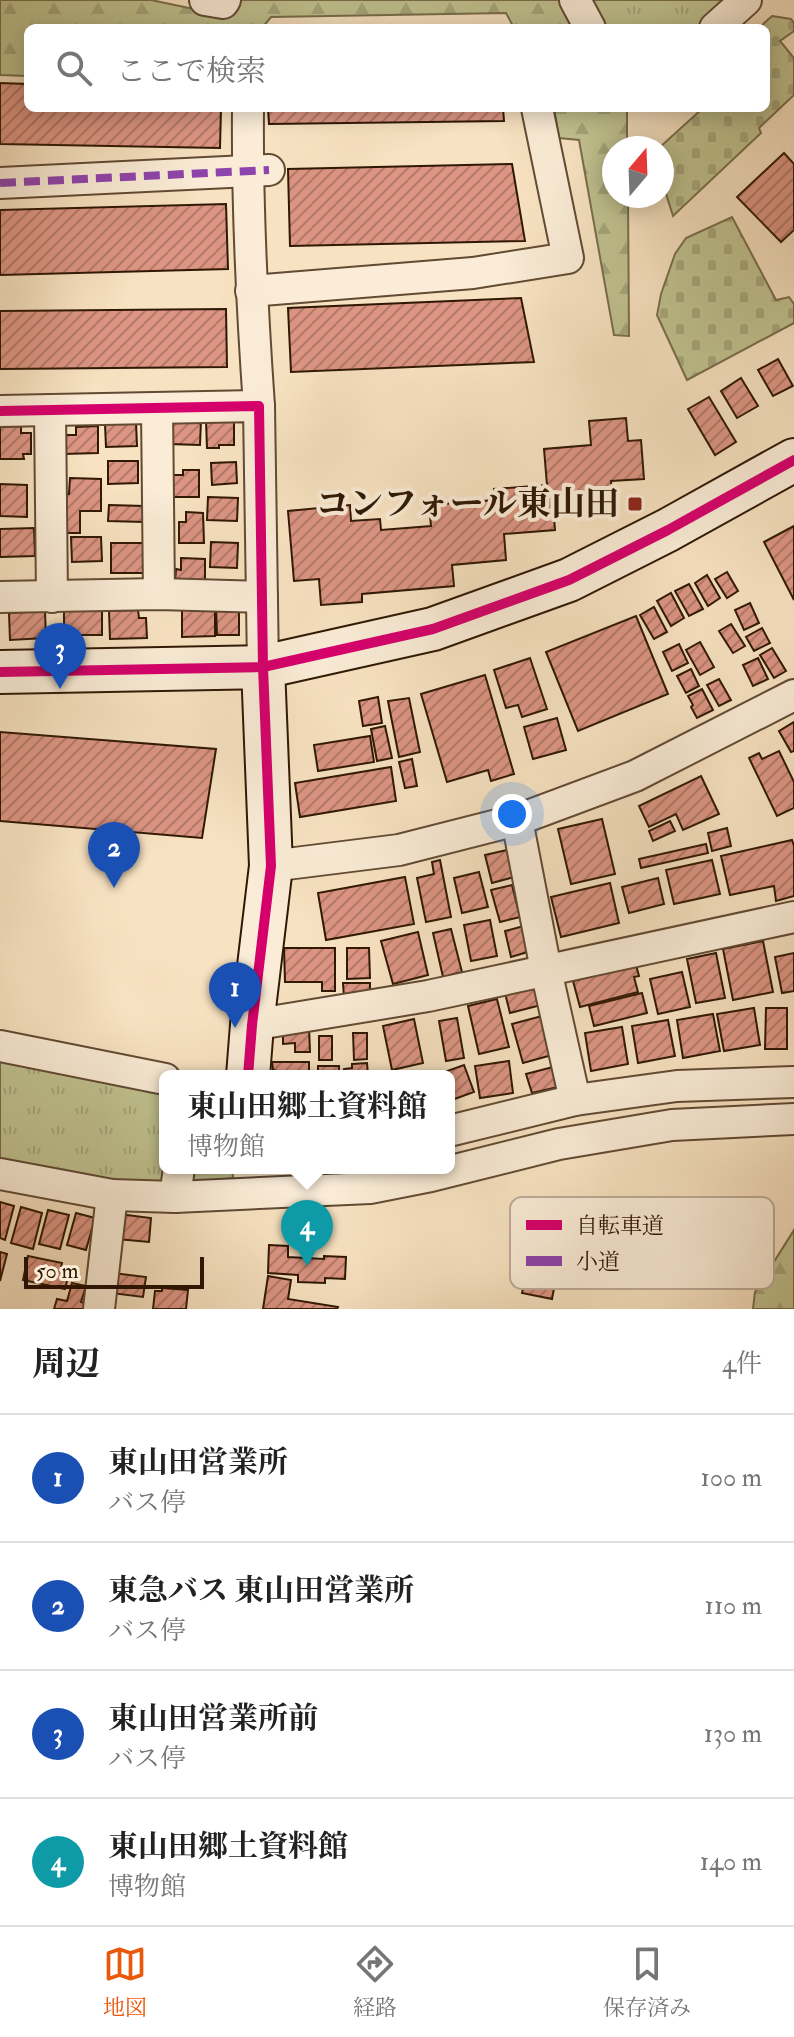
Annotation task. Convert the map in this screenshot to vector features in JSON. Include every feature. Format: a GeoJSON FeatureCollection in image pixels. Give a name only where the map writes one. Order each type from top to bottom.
{"type":"FeatureCollection","features":[{"type":"Feature","properties":{"kind":"street"},"geometry":{"type":"LineString","coordinates":[[205,0],[223,3],[225,0]]}},
{"type":"Feature","properties":{"kind":"street"},"geometry":{"type":"LineString","coordinates":[[575,0],[588,24]]}},
{"type":"Feature","properties":{"kind":"street"},"geometry":{"type":"LineString","coordinates":[[719,24],[746,0]]}},
{"type":"Feature","properties":{"kind":"street"},"geometry":{"type":"LineString","coordinates":[[248,1070],[271,866],[263,667],[259,406],[251,291],[258,170],[249,112]]}},
{"type":"Feature","properties":{"kind":"street"},"geometry":{"type":"LineString","coordinates":[[251,291],[473,273],[568,258],[538,112]]}},
{"type":"Feature","properties":{"kind":"street"},"geometry":{"type":"LineString","coordinates":[[0,183],[258,170]]}},
{"type":"Feature","properties":{"kind":"street"},"geometry":{"type":"LineString","coordinates":[[0,411],[259,406]]}},
{"type":"Feature","properties":{"kind":"street"},"geometry":{"type":"LineString","coordinates":[[157,408],[159,594]]}},
{"type":"Feature","properties":{"kind":"street"},"geometry":{"type":"LineString","coordinates":[[50,410],[52,597]]}},
{"type":"Feature","properties":{"kind":"street"},"geometry":{"type":"LineString","coordinates":[[0,672],[263,667],[433,629],[569,580],[668,530],[794,460]]}},
{"type":"Feature","properties":{"kind":"street"},"geometry":{"type":"LineString","coordinates":[[0,597],[159,594],[262,597]]}},
{"type":"Feature","properties":{"kind":"street"},"geometry":{"type":"LineString","coordinates":[[271,866],[399,850],[517,820],[635,776],[794,695]]}},
{"type":"Feature","properties":{"kind":"street"},"geometry":{"type":"LineString","coordinates":[[517,820],[575,1100]]}},
{"type":"Feature","properties":{"kind":"street"},"geometry":{"type":"LineString","coordinates":[[252,1025],[428,996],[794,917]]}},
{"type":"Feature","properties":{"kind":"street"},"geometry":{"type":"LineString","coordinates":[[0,1046],[159,1078]]}},
{"type":"Feature","properties":{"kind":"street"},"geometry":{"type":"LineString","coordinates":[[455,1130],[575,1100],[677,1086],[794,1082]]}},
{"type":"Feature","properties":{"kind":"street"},"geometry":{"type":"LineString","coordinates":[[455,1170],[559,1144],[672,1125],[794,1119]]}},
{"type":"Feature","properties":{"kind":"street"},"geometry":{"type":"LineString","coordinates":[[0,1174],[112,1195],[177,1182],[370,1188],[439,1174]]}},
{"type":"Feature","properties":{"kind":"street"},"geometry":{"type":"LineString","coordinates":[[99,1309],[112,1195]]}},
{"type":"Feature","properties":{"kind":"green space"},"geometry":{"type":"Polygon","coordinates":[[[0,0],[151,0],[208,12],[233,8],[240,0],[566,0],[580,24],[512,24],[506,13],[271,17],[265,24],[24,24],[24,76],[0,75],[0,0]]]}},
{"type":"Feature","properties":{"kind":"green space"},"geometry":{"type":"Polygon","coordinates":[[[585,0],[733,0],[706,24],[598,24],[585,0]]]}},
{"type":"Feature","properties":{"kind":"green space"},"geometry":{"type":"Polygon","coordinates":[[[772,16],[791,19],[794,23],[794,31],[780,41],[794,58],[794,95],[759,128],[761,133],[673,216],[670,208],[674,208],[672,136],[699,112],[770,112],[770,24],[763,24],[772,16]]]}},
{"type":"Feature","properties":{"kind":"green space"},"geometry":{"type":"Polygon","coordinates":[[[555,112],[627,112],[627,136],[602,136],[602,208],[628,208],[629,336],[614,335],[579,140],[559,138],[555,112]]]}},
{"type":"Feature","properties":{"kind":"green space"},"geometry":{"type":"Polygon","coordinates":[[[732,217],[776,300],[789,297],[794,304],[794,323],[687,380],[657,315],[661,294],[675,254],[686,238],[732,217]]]}},
{"type":"Feature","properties":{"kind":"green space"},"geometry":{"type":"Polygon","coordinates":[[[0,1042],[159,1071],[159,1174],[233,1174],[233,1178],[160,1188],[0,1159],[0,1042]]]}},
{"type":"Feature","properties":{"kind":"green space"},"geometry":{"type":"Polygon","coordinates":[[[794,1230],[794,1309],[753,1309],[757,1289],[774,1289],[774,1262],[794,1230]]]}},
{"type":"Feature","properties":{"kind":"building"},"geometry":{"type":"Polygon","coordinates":[[[0,83],[24,84],[24,112],[221,112],[220,148],[0,144],[0,83]]]}},
{"type":"Feature","properties":{"kind":"building"},"geometry":{"type":"Polygon","coordinates":[[[268,112],[503,112],[504,121],[269,124],[268,112]]]}},
{"type":"Feature","properties":{"kind":"building"},"geometry":{"type":"Polygon","coordinates":[[[784,153],[794,164],[794,230],[781,242],[737,197],[784,153]]]}},
{"type":"Feature","properties":{"kind":"building"},"geometry":{"type":"Polygon","coordinates":[[[512,164],[525,241],[290,246],[288,169],[512,164]]]}},
{"type":"Feature","properties":{"kind":"building"},"geometry":{"type":"Polygon","coordinates":[[[226,204],[228,269],[0,275],[0,210],[226,204]]]}},
{"type":"Feature","properties":{"kind":"building"},"geometry":{"type":"Polygon","coordinates":[[[521,298],[534,362],[291,372],[288,308],[521,298]]]}},
{"type":"Feature","properties":{"kind":"building"},"geometry":{"type":"Polygon","coordinates":[[[226,309],[227,367],[0,369],[0,311],[226,309]]]}},
{"type":"Feature","properties":{"kind":"building"},"geometry":{"type":"Polygon","coordinates":[[[778,359],[793,386],[773,396],[758,370],[778,359]]]}},
{"type":"Feature","properties":{"kind":"building"},"geometry":{"type":"Polygon","coordinates":[[[741,378],[758,406],[737,418],[721,391],[741,378]]]}},
{"type":"Feature","properties":{"kind":"building"},"geometry":{"type":"Polygon","coordinates":[[[709,397],[736,442],[715,455],[688,409],[709,397]]]}},
{"type":"Feature","properties":{"kind":"building"},"geometry":{"type":"Polygon","coordinates":[[[626,418],[628,441],[641,440],[644,479],[611,481],[613,499],[553,504],[555,530],[504,534],[506,560],[452,565],[454,586],[362,594],[362,602],[321,605],[319,579],[294,581],[288,511],[350,505],[351,521],[380,519],[381,530],[431,526],[429,505],[495,500],[494,489],[547,485],[544,449],[591,445],[589,421],[626,418]]]}},
{"type":"Feature","properties":{"kind":"building"},"geometry":{"type":"Polygon","coordinates":[[[173,420],[201,420],[200,445],[169,444],[169,424],[173,424],[173,420]]]}},
{"type":"Feature","properties":{"kind":"building"},"geometry":{"type":"Polygon","coordinates":[[[206,420],[234,420],[234,445],[207,448],[206,420]]]}},
{"type":"Feature","properties":{"kind":"building"},"geometry":{"type":"Polygon","coordinates":[[[136,423],[137,446],[106,447],[105,424],[136,423]]]}},
{"type":"Feature","properties":{"kind":"building"},"geometry":{"type":"Polygon","coordinates":[[[21,426],[21,433],[31,433],[31,454],[23,454],[24,459],[0,459],[0,427],[21,426]]]}},
{"type":"Feature","properties":{"kind":"building"},"geometry":{"type":"Polygon","coordinates":[[[98,426],[98,453],[64,454],[63,435],[76,435],[76,427],[98,426]]]}},
{"type":"Feature","properties":{"kind":"building"},"geometry":{"type":"Polygon","coordinates":[[[108,461],[138,461],[138,483],[108,484],[108,461]]]}},
{"type":"Feature","properties":{"kind":"building"},"geometry":{"type":"Polygon","coordinates":[[[236,462],[237,483],[212,485],[211,463],[236,462]]]}},
{"type":"Feature","properties":{"kind":"building"},"geometry":{"type":"Polygon","coordinates":[[[183,470],[199,470],[199,497],[173,497],[173,475],[183,475],[183,470]]]}},
{"type":"Feature","properties":{"kind":"building"},"geometry":{"type":"Polygon","coordinates":[[[70,478],[101,479],[101,511],[80,511],[80,533],[64,533],[65,494],[69,494],[70,478]]]}},
{"type":"Feature","properties":{"kind":"building"},"geometry":{"type":"Polygon","coordinates":[[[0,484],[27,485],[27,517],[0,516],[0,484]]]}},
{"type":"Feature","properties":{"kind":"building"},"geometry":{"type":"Polygon","coordinates":[[[208,497],[238,498],[237,521],[207,520],[208,497]]]}},
{"type":"Feature","properties":{"kind":"building"},"geometry":{"type":"Polygon","coordinates":[[[109,505],[144,506],[144,522],[108,521],[109,505]]]}},
{"type":"Feature","properties":{"kind":"building"},"geometry":{"type":"Polygon","coordinates":[[[186,512],[203,513],[204,543],[179,543],[179,522],[186,522],[186,512]]]}},
{"type":"Feature","properties":{"kind":"building"},"geometry":{"type":"Polygon","coordinates":[[[794,526],[794,600],[764,542],[794,526]]]}},
{"type":"Feature","properties":{"kind":"building"},"geometry":{"type":"Polygon","coordinates":[[[34,528],[35,556],[0,557],[0,529],[34,528]]]}},
{"type":"Feature","properties":{"kind":"building"},"geometry":{"type":"Polygon","coordinates":[[[71,537],[101,537],[102,561],[72,562],[71,537]]]}},
{"type":"Feature","properties":{"kind":"building"},"geometry":{"type":"Polygon","coordinates":[[[211,542],[238,543],[237,568],[210,567],[211,542]]]}},
{"type":"Feature","properties":{"kind":"building"},"geometry":{"type":"Polygon","coordinates":[[[111,543],[145,543],[145,573],[111,573],[111,543]]]}},
{"type":"Feature","properties":{"kind":"building"},"geometry":{"type":"Polygon","coordinates":[[[181,558],[205,559],[205,583],[175,583],[176,569],[181,570],[181,558]]]}},
{"type":"Feature","properties":{"kind":"building"},"geometry":{"type":"Polygon","coordinates":[[[727,572],[738,591],[727,598],[715,579],[727,572]]]}},
{"type":"Feature","properties":{"kind":"building"},"geometry":{"type":"Polygon","coordinates":[[[707,575],[720,598],[708,606],[695,583],[707,575]]]}},
{"type":"Feature","properties":{"kind":"building"},"geometry":{"type":"Polygon","coordinates":[[[689,584],[703,609],[689,616],[675,591],[689,584]]]}},
{"type":"Feature","properties":{"kind":"building"},"geometry":{"type":"Polygon","coordinates":[[[671,593],[684,618],[671,626],[657,601],[671,593]]]}},
{"type":"Feature","properties":{"kind":"building"},"geometry":{"type":"Polygon","coordinates":[[[750,603],[759,623],[744,630],[735,610],[750,603]]]}},
{"type":"Feature","properties":{"kind":"building"},"geometry":{"type":"Polygon","coordinates":[[[215,606],[215,636],[182,637],[182,607],[215,606]]]}},
{"type":"Feature","properties":{"kind":"building"},"geometry":{"type":"Polygon","coordinates":[[[216,607],[239,611],[239,635],[217,635],[216,607]]]}},
{"type":"Feature","properties":{"kind":"building"},"geometry":{"type":"Polygon","coordinates":[[[654,607],[667,632],[654,639],[640,615],[654,607]]]}},
{"type":"Feature","properties":{"kind":"building"},"geometry":{"type":"Polygon","coordinates":[[[64,609],[102,610],[102,635],[79,635],[79,639],[67,639],[68,635],[64,635],[64,609]]]}},
{"type":"Feature","properties":{"kind":"building"},"geometry":{"type":"Polygon","coordinates":[[[138,610],[139,618],[146,618],[147,638],[110,639],[109,611],[138,610]]]}},
{"type":"Feature","properties":{"kind":"building"},"geometry":{"type":"Polygon","coordinates":[[[45,611],[46,638],[10,640],[9,613],[45,611]]]}},
{"type":"Feature","properties":{"kind":"building"},"geometry":{"type":"Polygon","coordinates":[[[636,616],[668,694],[578,731],[546,652],[636,616]]]}},
{"type":"Feature","properties":{"kind":"building"},"geometry":{"type":"Polygon","coordinates":[[[731,624],[745,646],[733,653],[719,631],[731,624]]]}},
{"type":"Feature","properties":{"kind":"building"},"geometry":{"type":"Polygon","coordinates":[[[762,628],[770,643],[754,651],[746,637],[762,628]]]}},
{"type":"Feature","properties":{"kind":"building"},"geometry":{"type":"Polygon","coordinates":[[[700,642],[714,667],[700,675],[686,650],[700,642]]]}},
{"type":"Feature","properties":{"kind":"building"},"geometry":{"type":"Polygon","coordinates":[[[679,644],[688,663],[672,671],[663,652],[679,644]]]}},
{"type":"Feature","properties":{"kind":"building"},"geometry":{"type":"Polygon","coordinates":[[[772,648],[786,671],[774,678],[760,655],[772,648]]]}},
{"type":"Feature","properties":{"kind":"building"},"geometry":{"type":"Polygon","coordinates":[[[530,658],[547,709],[522,717],[518,705],[506,708],[494,670],[530,658]]]}},
{"type":"Feature","properties":{"kind":"building"},"geometry":{"type":"Polygon","coordinates":[[[758,658],[768,679],[753,686],[743,665],[758,658]]]}},
{"type":"Feature","properties":{"kind":"building"},"geometry":{"type":"Polygon","coordinates":[[[691,669],[699,686],[686,693],[677,676],[691,669]]]}},
{"type":"Feature","properties":{"kind":"building"},"geometry":{"type":"Polygon","coordinates":[[[485,675],[514,774],[491,781],[488,770],[447,782],[421,694],[485,675]]]}},
{"type":"Feature","properties":{"kind":"building"},"geometry":{"type":"Polygon","coordinates":[[[719,679],[731,700],[719,706],[707,685],[719,679]]]}},
{"type":"Feature","properties":{"kind":"building"},"geometry":{"type":"Polygon","coordinates":[[[702,689],[713,710],[697,718],[688,696],[702,689]]]}},
{"type":"Feature","properties":{"kind":"building"},"geometry":{"type":"Polygon","coordinates":[[[378,697],[382,723],[363,726],[359,701],[378,697]]]}},
{"type":"Feature","properties":{"kind":"building"},"geometry":{"type":"Polygon","coordinates":[[[409,698],[420,752],[399,757],[388,701],[409,698]]]}},
{"type":"Feature","properties":{"kind":"building"},"geometry":{"type":"Polygon","coordinates":[[[557,718],[566,750],[533,759],[524,727],[557,718]]]}},
{"type":"Feature","properties":{"kind":"building"},"geometry":{"type":"Polygon","coordinates":[[[794,722],[794,751],[791,752],[779,731],[794,722]]]}},
{"type":"Feature","properties":{"kind":"building"},"geometry":{"type":"Polygon","coordinates":[[[385,726],[392,758],[377,761],[371,729],[385,726]]]}},
{"type":"Feature","properties":{"kind":"building"},"geometry":{"type":"Polygon","coordinates":[[[0,732],[216,749],[202,838],[0,821],[0,732]]]}},
{"type":"Feature","properties":{"kind":"building"},"geometry":{"type":"Polygon","coordinates":[[[370,736],[374,762],[318,771],[314,745],[370,736]]]}},
{"type":"Feature","properties":{"kind":"building"},"geometry":{"type":"Polygon","coordinates":[[[779,751],[794,782],[794,808],[777,816],[749,758],[759,753],[762,759],[779,751]]]}},
{"type":"Feature","properties":{"kind":"building"},"geometry":{"type":"Polygon","coordinates":[[[412,759],[417,786],[405,788],[399,762],[412,759]]]}},
{"type":"Feature","properties":{"kind":"building"},"geometry":{"type":"Polygon","coordinates":[[[391,767],[396,801],[300,817],[295,783],[391,767]]]}},
{"type":"Feature","properties":{"kind":"building"},"geometry":{"type":"Polygon","coordinates":[[[701,776],[719,814],[683,830],[676,814],[649,827],[639,806],[701,776]]]}},
{"type":"Feature","properties":{"kind":"building"},"geometry":{"type":"Polygon","coordinates":[[[602,819],[615,874],[571,884],[558,829],[602,819]]]}},
{"type":"Feature","properties":{"kind":"building"},"geometry":{"type":"Polygon","coordinates":[[[670,821],[675,831],[653,841],[649,831],[670,821]]]}},
{"type":"Feature","properties":{"kind":"building"},"geometry":{"type":"Polygon","coordinates":[[[727,828],[731,846],[712,851],[708,833],[727,828]]]}},
{"type":"Feature","properties":{"kind":"building"},"geometry":{"type":"Polygon","coordinates":[[[792,840],[794,896],[776,901],[774,886],[730,895],[721,856],[792,840]]]}},
{"type":"Feature","properties":{"kind":"building"},"geometry":{"type":"Polygon","coordinates":[[[706,844],[708,853],[641,868],[639,859],[706,844]]]}},
{"type":"Feature","properties":{"kind":"building"},"geometry":{"type":"Polygon","coordinates":[[[507,850],[514,877],[492,883],[485,855],[507,850]]]}},
{"type":"Feature","properties":{"kind":"building"},"geometry":{"type":"Polygon","coordinates":[[[440,860],[451,917],[426,922],[417,878],[434,874],[432,862],[440,860]]]}},
{"type":"Feature","properties":{"kind":"building"},"geometry":{"type":"Polygon","coordinates":[[[712,860],[720,894],[674,904],[666,870],[712,860]]]}},
{"type":"Feature","properties":{"kind":"building"},"geometry":{"type":"Polygon","coordinates":[[[479,872],[488,907],[462,913],[454,878],[479,872]]]}},
{"type":"Feature","properties":{"kind":"building"},"geometry":{"type":"Polygon","coordinates":[[[405,877],[414,924],[326,940],[318,893],[405,877]]]}},
{"type":"Feature","properties":{"kind":"building"},"geometry":{"type":"Polygon","coordinates":[[[658,878],[664,904],[629,913],[622,887],[658,878]]]}},
{"type":"Feature","properties":{"kind":"building"},"geometry":{"type":"Polygon","coordinates":[[[610,883],[619,923],[561,937],[551,897],[610,883]]]}},
{"type":"Feature","properties":{"kind":"building"},"geometry":{"type":"Polygon","coordinates":[[[512,885],[520,917],[500,922],[491,890],[512,885]]]}},
{"type":"Feature","properties":{"kind":"building"},"geometry":{"type":"Polygon","coordinates":[[[490,920],[497,956],[471,961],[464,925],[490,920]]]}},
{"type":"Feature","properties":{"kind":"building"},"geometry":{"type":"Polygon","coordinates":[[[524,926],[531,951],[511,957],[505,931],[524,926]]]}},
{"type":"Feature","properties":{"kind":"building"},"geometry":{"type":"Polygon","coordinates":[[[451,929],[462,972],[443,977],[433,933],[451,929]]]}},
{"type":"Feature","properties":{"kind":"building"},"geometry":{"type":"Polygon","coordinates":[[[418,932],[428,975],[393,984],[381,941],[418,932]]]}},
{"type":"Feature","properties":{"kind":"building"},"geometry":{"type":"Polygon","coordinates":[[[763,941],[773,992],[733,1000],[723,949],[763,941]]]}},
{"type":"Feature","properties":{"kind":"building"},"geometry":{"type":"Polygon","coordinates":[[[284,948],[335,948],[335,991],[322,991],[322,982],[285,982],[284,948]]]}},
{"type":"Feature","properties":{"kind":"building"},"geometry":{"type":"Polygon","coordinates":[[[347,948],[369,948],[370,978],[347,979],[347,948]]]}},
{"type":"Feature","properties":{"kind":"building"},"geometry":{"type":"Polygon","coordinates":[[[716,953],[725,998],[696,1003],[687,959],[716,953]]]}},
{"type":"Feature","properties":{"kind":"building"},"geometry":{"type":"Polygon","coordinates":[[[794,953],[794,991],[782,993],[775,957],[794,953]]]}},
{"type":"Feature","properties":{"kind":"building"},"geometry":{"type":"Polygon","coordinates":[[[636,965],[639,976],[634,977],[638,992],[580,1007],[573,981],[636,965]]]}},
{"type":"Feature","properties":{"kind":"building"},"geometry":{"type":"Polygon","coordinates":[[[682,972],[690,1007],[658,1014],[650,979],[682,972]]]}},
{"type":"Feature","properties":{"kind":"building"},"geometry":{"type":"Polygon","coordinates":[[[343,983],[370,983],[370,997],[344,998],[343,983]]]}},
{"type":"Feature","properties":{"kind":"building"},"geometry":{"type":"Polygon","coordinates":[[[536,985],[541,1005],[510,1013],[505,993],[536,985]]]}},
{"type":"Feature","properties":{"kind":"building"},"geometry":{"type":"Polygon","coordinates":[[[642,993],[647,1013],[594,1026],[589,1006],[642,993]]]}},
{"type":"Feature","properties":{"kind":"building"},"geometry":{"type":"Polygon","coordinates":[[[497,999],[509,1047],[479,1054],[468,1006],[497,999]]]}},
{"type":"Feature","properties":{"kind":"building"},"geometry":{"type":"Polygon","coordinates":[[[754,1008],[760,1045],[724,1051],[717,1014],[754,1008]]]}},
{"type":"Feature","properties":{"kind":"building"},"geometry":{"type":"Polygon","coordinates":[[[766,1008],[787,1008],[787,1049],[765,1049],[766,1008]]]}},
{"type":"Feature","properties":{"kind":"building"},"geometry":{"type":"Polygon","coordinates":[[[713,1014],[720,1051],[683,1058],[677,1020],[713,1014]]]}},
{"type":"Feature","properties":{"kind":"building"},"geometry":{"type":"Polygon","coordinates":[[[542,1016],[552,1055],[523,1063],[512,1024],[542,1016]]]}},
{"type":"Feature","properties":{"kind":"building"},"geometry":{"type":"Polygon","coordinates":[[[457,1018],[464,1058],[446,1061],[439,1021],[457,1018]]]}},
{"type":"Feature","properties":{"kind":"building"},"geometry":{"type":"Polygon","coordinates":[[[414,1019],[423,1063],[392,1070],[383,1026],[414,1019]]]}},
{"type":"Feature","properties":{"kind":"building"},"geometry":{"type":"Polygon","coordinates":[[[668,1020],[675,1056],[638,1063],[632,1026],[668,1020]]]}},
{"type":"Feature","properties":{"kind":"building"},"geometry":{"type":"Polygon","coordinates":[[[309,1027],[310,1052],[295,1052],[295,1043],[283,1044],[283,1028],[309,1027]]]}},
{"type":"Feature","properties":{"kind":"building"},"geometry":{"type":"Polygon","coordinates":[[[622,1027],[628,1064],[591,1071],[585,1033],[622,1027]]]}},
{"type":"Feature","properties":{"kind":"building"},"geometry":{"type":"Polygon","coordinates":[[[353,1033],[367,1033],[367,1059],[354,1060],[353,1033]]]}},
{"type":"Feature","properties":{"kind":"building"},"geometry":{"type":"Polygon","coordinates":[[[319,1036],[332,1036],[332,1060],[319,1060],[319,1036]]]}},
{"type":"Feature","properties":{"kind":"building"},"geometry":{"type":"Polygon","coordinates":[[[509,1061],[513,1093],[480,1098],[475,1066],[509,1061]]]}},
{"type":"Feature","properties":{"kind":"building"},"geometry":{"type":"Polygon","coordinates":[[[272,1062],[309,1062],[309,1070],[273,1070],[272,1062]]]}},
{"type":"Feature","properties":{"kind":"building"},"geometry":{"type":"Polygon","coordinates":[[[367,1063],[368,1070],[344,1070],[352,1068],[352,1064],[367,1063]]]}},
{"type":"Feature","properties":{"kind":"building"},"geometry":{"type":"Polygon","coordinates":[[[464,1065],[474,1092],[455,1099],[455,1070],[450,1070],[464,1065]]]}},
{"type":"Feature","properties":{"kind":"building"},"geometry":{"type":"Polygon","coordinates":[[[318,1066],[339,1066],[339,1070],[318,1070],[318,1066]]]}},
{"type":"Feature","properties":{"kind":"building"},"geometry":{"type":"Polygon","coordinates":[[[553,1067],[558,1087],[532,1093],[526,1074],[553,1067]]]}},
{"type":"Feature","properties":{"kind":"building"},"geometry":{"type":"Polygon","coordinates":[[[0,1202],[14,1206],[5,1240],[0,1238],[0,1202]]]}},
{"type":"Feature","properties":{"kind":"building"},"geometry":{"type":"Polygon","coordinates":[[[21,1207],[42,1213],[33,1249],[11,1243],[21,1207]]]}},
{"type":"Feature","properties":{"kind":"building"},"geometry":{"type":"Polygon","coordinates":[[[48,1210],[69,1215],[60,1249],[39,1244],[48,1210]]]}},
{"type":"Feature","properties":{"kind":"building"},"geometry":{"type":"Polygon","coordinates":[[[76,1213],[95,1218],[86,1250],[67,1245],[76,1213]]]}},
{"type":"Feature","properties":{"kind":"building"},"geometry":{"type":"Polygon","coordinates":[[[119,1214],[151,1218],[149,1242],[117,1239],[119,1214]]]}},
{"type":"Feature","properties":{"kind":"building"},"geometry":{"type":"Polygon","coordinates":[[[269,1245],[288,1246],[288,1257],[346,1257],[345,1279],[325,1278],[325,1283],[298,1282],[298,1275],[268,1273],[269,1245]]]}},
{"type":"Feature","properties":{"kind":"building"},"geometry":{"type":"Polygon","coordinates":[[[0,1252],[7,1254],[0,1281],[0,1252]]]}},
{"type":"Feature","properties":{"kind":"building"},"geometry":{"type":"Polygon","coordinates":[[[28,1256],[62,1263],[60,1271],[69,1273],[65,1289],[23,1280],[28,1256]]]}},
{"type":"Feature","properties":{"kind":"building"},"geometry":{"type":"Polygon","coordinates":[[[113,1273],[146,1277],[143,1297],[111,1293],[113,1273]]]}},
{"type":"Feature","properties":{"kind":"building"},"geometry":{"type":"Polygon","coordinates":[[[268,1276],[291,1280],[288,1299],[338,1307],[263,1309],[268,1276]]]}},
{"type":"Feature","properties":{"kind":"building"},"geometry":{"type":"Polygon","coordinates":[[[72,1283],[86,1286],[81,1302],[88,1304],[86,1309],[54,1309],[57,1299],[67,1301],[72,1283]]]}},
{"type":"Feature","properties":{"kind":"building"},"geometry":{"type":"Polygon","coordinates":[[[162,1288],[188,1290],[186,1309],[153,1309],[155,1291],[162,1291],[162,1288]]]}},
{"type":"Feature","properties":{"kind":"building"},"geometry":{"type":"Polygon","coordinates":[[[523,1289],[554,1289],[552,1299],[522,1293],[523,1289]]]}},
{"type":"Feature","properties":{"kind":"marked path"},"geometry":{"type":"LineString","coordinates":[[0,183],[269,170]]}},
{"type":"Feature","properties":{"kind":"cycle path"},"geometry":{"type":"LineString","coordinates":[[0,411],[259,406],[263,667],[271,866],[248,1070]]}},
{"type":"Feature","properties":{"kind":"cycle path"},"geometry":{"type":"LineString","coordinates":[[0,672],[263,667],[433,629],[569,580],[668,530],[794,460]]}},
{"type":"Feature","properties":{"kind":"place","name":"コンフォール東山田"},"geometry":{"type":"Point","coordinates":[635,504]}},
{"type":"Feature","properties":{"kind":"place","name":"東山田営業所前"},"geometry":{"type":"Point","coordinates":[60,689]}},
{"type":"Feature","properties":{"kind":"place","name":"東急バス 東山田営業所"},"geometry":{"type":"Point","coordinates":[114,888]}},
{"type":"Feature","properties":{"kind":"place","name":"東山田営業所"},"geometry":{"type":"Point","coordinates":[235,1028]}},
{"type":"Feature","properties":{"kind":"place","name":"東山田郷土資料館"},"geometry":{"type":"Point","coordinates":[307,1266]}}]}
